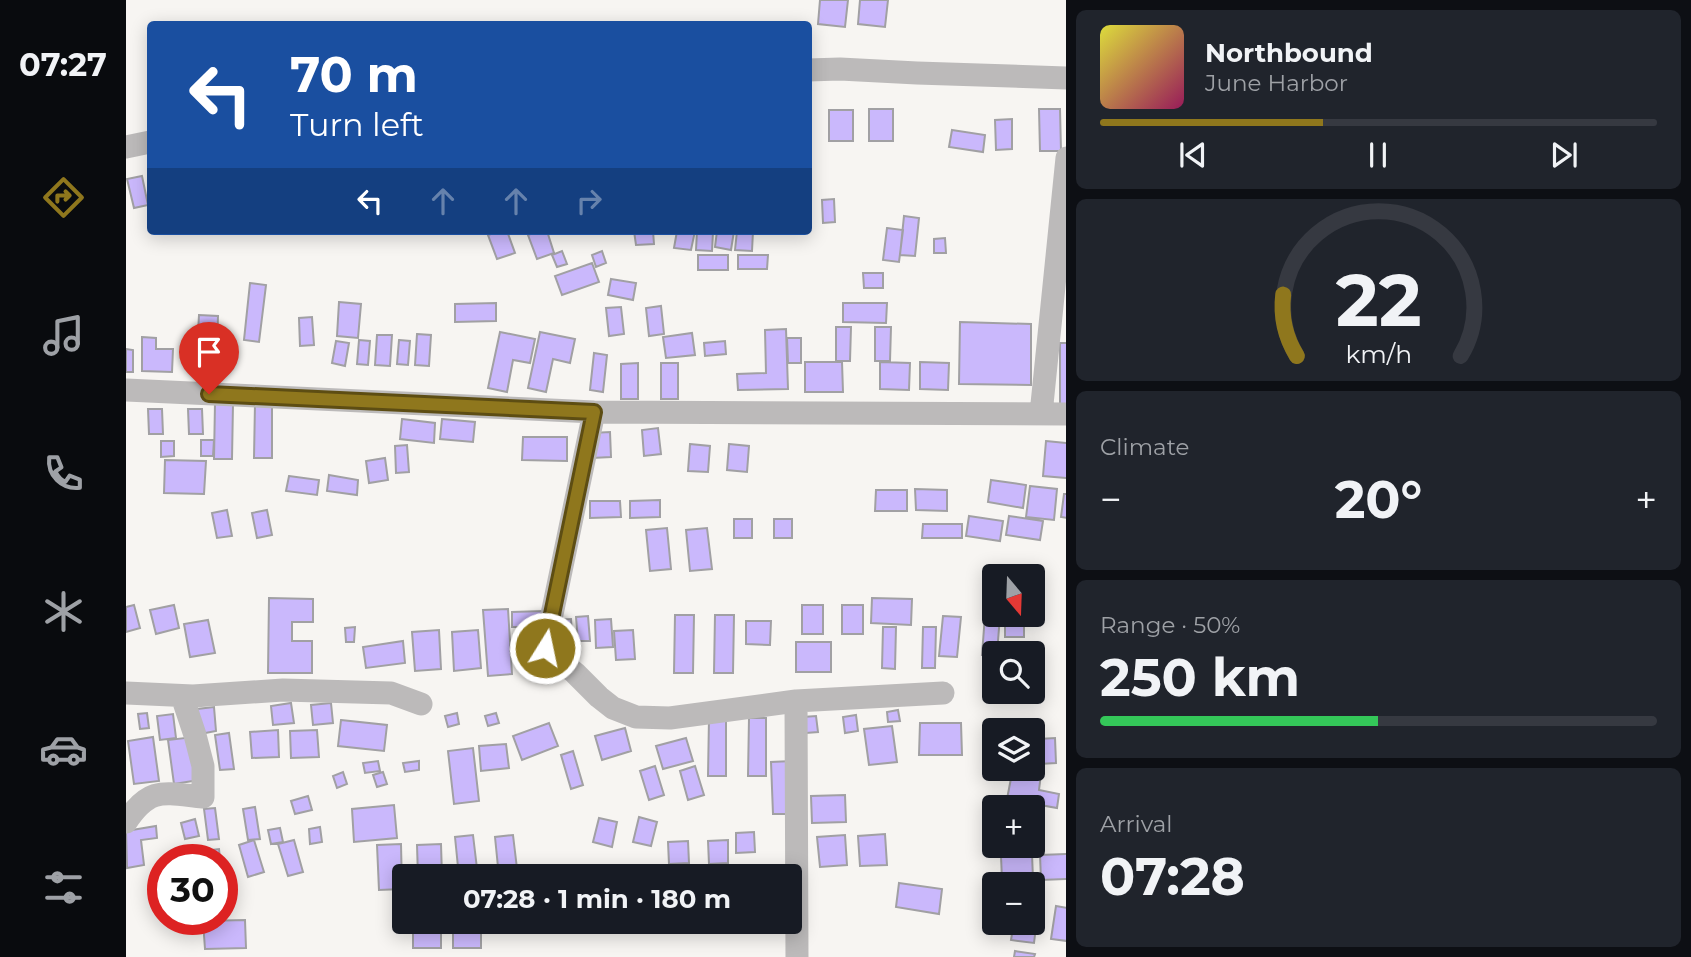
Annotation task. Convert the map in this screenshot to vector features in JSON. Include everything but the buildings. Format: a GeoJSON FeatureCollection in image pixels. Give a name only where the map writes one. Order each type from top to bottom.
{"type":"FeatureCollection","features":[{"type":"Feature","properties":{"kind":"street"},"geometry":{"type":"LineString","coordinates":[[812,70],[1066,78]]}},
{"type":"Feature","properties":{"kind":"street"},"geometry":{"type":"LineString","coordinates":[[126,147],[147,143]]}},
{"type":"Feature","properties":{"kind":"street"},"geometry":{"type":"LineString","coordinates":[[1041,414],[1066,158]]}},
{"type":"Feature","properties":{"kind":"street"},"geometry":{"type":"LineString","coordinates":[[126,390],[594,412],[1066,414]]}},
{"type":"Feature","properties":{"kind":"street"},"geometry":{"type":"LineString","coordinates":[[594,412],[545,648],[599,698],[613,708],[636,717],[670,718],[796,701],[943,693]]}},
{"type":"Feature","properties":{"kind":"street"},"geometry":{"type":"LineString","coordinates":[[126,693],[182,696],[283,690],[391,693],[421,704]]}},
{"type":"Feature","properties":{"kind":"street"},"geometry":{"type":"LineString","coordinates":[[126,822],[138,804],[160,793],[203,797],[202,766],[182,696]]}},
{"type":"Feature","properties":{"kind":"street"},"geometry":{"type":"LineString","coordinates":[[796,701],[797,957]]}},
{"type":"Feature","properties":{"kind":"route"},"geometry":{"type":"LineString","coordinates":[[209,394],[594,412],[545,648]]}}]}
